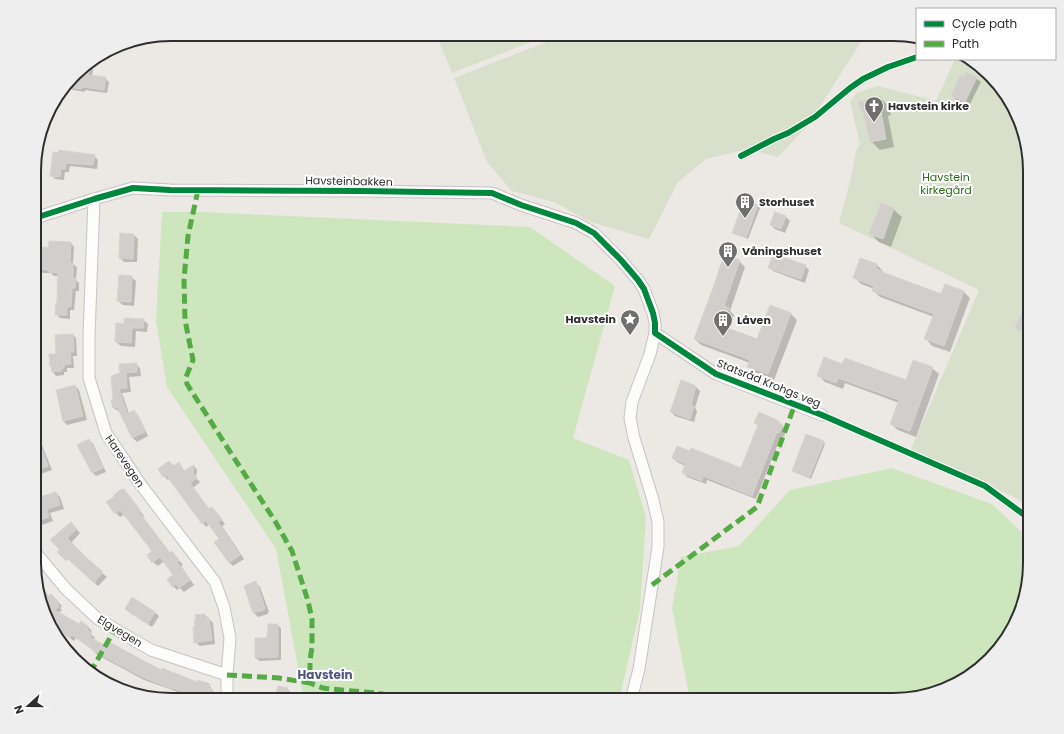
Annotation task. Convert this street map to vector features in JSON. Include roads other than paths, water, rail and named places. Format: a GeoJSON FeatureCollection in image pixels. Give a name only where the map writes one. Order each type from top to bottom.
{"type":"FeatureCollection","features":[{"type":"Feature","properties":{"kind":"street","name":"Havsteinbakken"},"geometry":{"type":"LineString","coordinates":[[41,216],[94,198],[132,188],[170,190],[492,193],[521,205],[576,223],[594,233],[621,260],[638,280],[644,290],[653,313],[655,333]]}},
{"type":"Feature","properties":{"kind":"street","name":"Harevegen"},"geometry":{"type":"LineString","coordinates":[[94,198],[88,336],[88,378],[106,433],[141,485],[214,582],[224,607],[230,638],[227,693]]}},
{"type":"Feature","properties":{"kind":"street","name":"Statsråd Krohgs veg"},"geometry":{"type":"LineString","coordinates":[[655,333],[716,374],[822,415]]}},
{"type":"Feature","properties":{"kind":"street"},"geometry":{"type":"LineString","coordinates":[[633,693],[639,668],[658,547],[658,522],[653,500],[634,438],[630,418],[632,402],[650,354],[655,333]]}},
{"type":"Feature","properties":{"kind":"street","name":"Elgvegen"},"geometry":{"type":"LineString","coordinates":[[41,559],[66,589],[98,619],[151,650],[227,675]]}},
{"type":"Feature","properties":{"kind":"place","name":"Havstein kirke"},"geometry":{"type":"Point","coordinates":[874,123]}},
{"type":"Feature","properties":{"kind":"place","name":"Storhuset"},"geometry":{"type":"Point","coordinates":[745,219]}},
{"type":"Feature","properties":{"kind":"place","name":"Våningshuset"},"geometry":{"type":"Point","coordinates":[728,268]}},
{"type":"Feature","properties":{"kind":"place","name":"Havstein"},"geometry":{"type":"Point","coordinates":[630,336]}},
{"type":"Feature","properties":{"kind":"place","name":"Låven"},"geometry":{"type":"Point","coordinates":[723,337]}},
{"type":"Feature","properties":{"kind":"district","name":"Havstein"},"geometry":{"type":"Point","coordinates":[325,675]}},
{"type":"Feature","properties":{"kind":"park label","name":"Havstein kirkegård"},"geometry":{"type":"Point","coordinates":[946,183]}}]}
